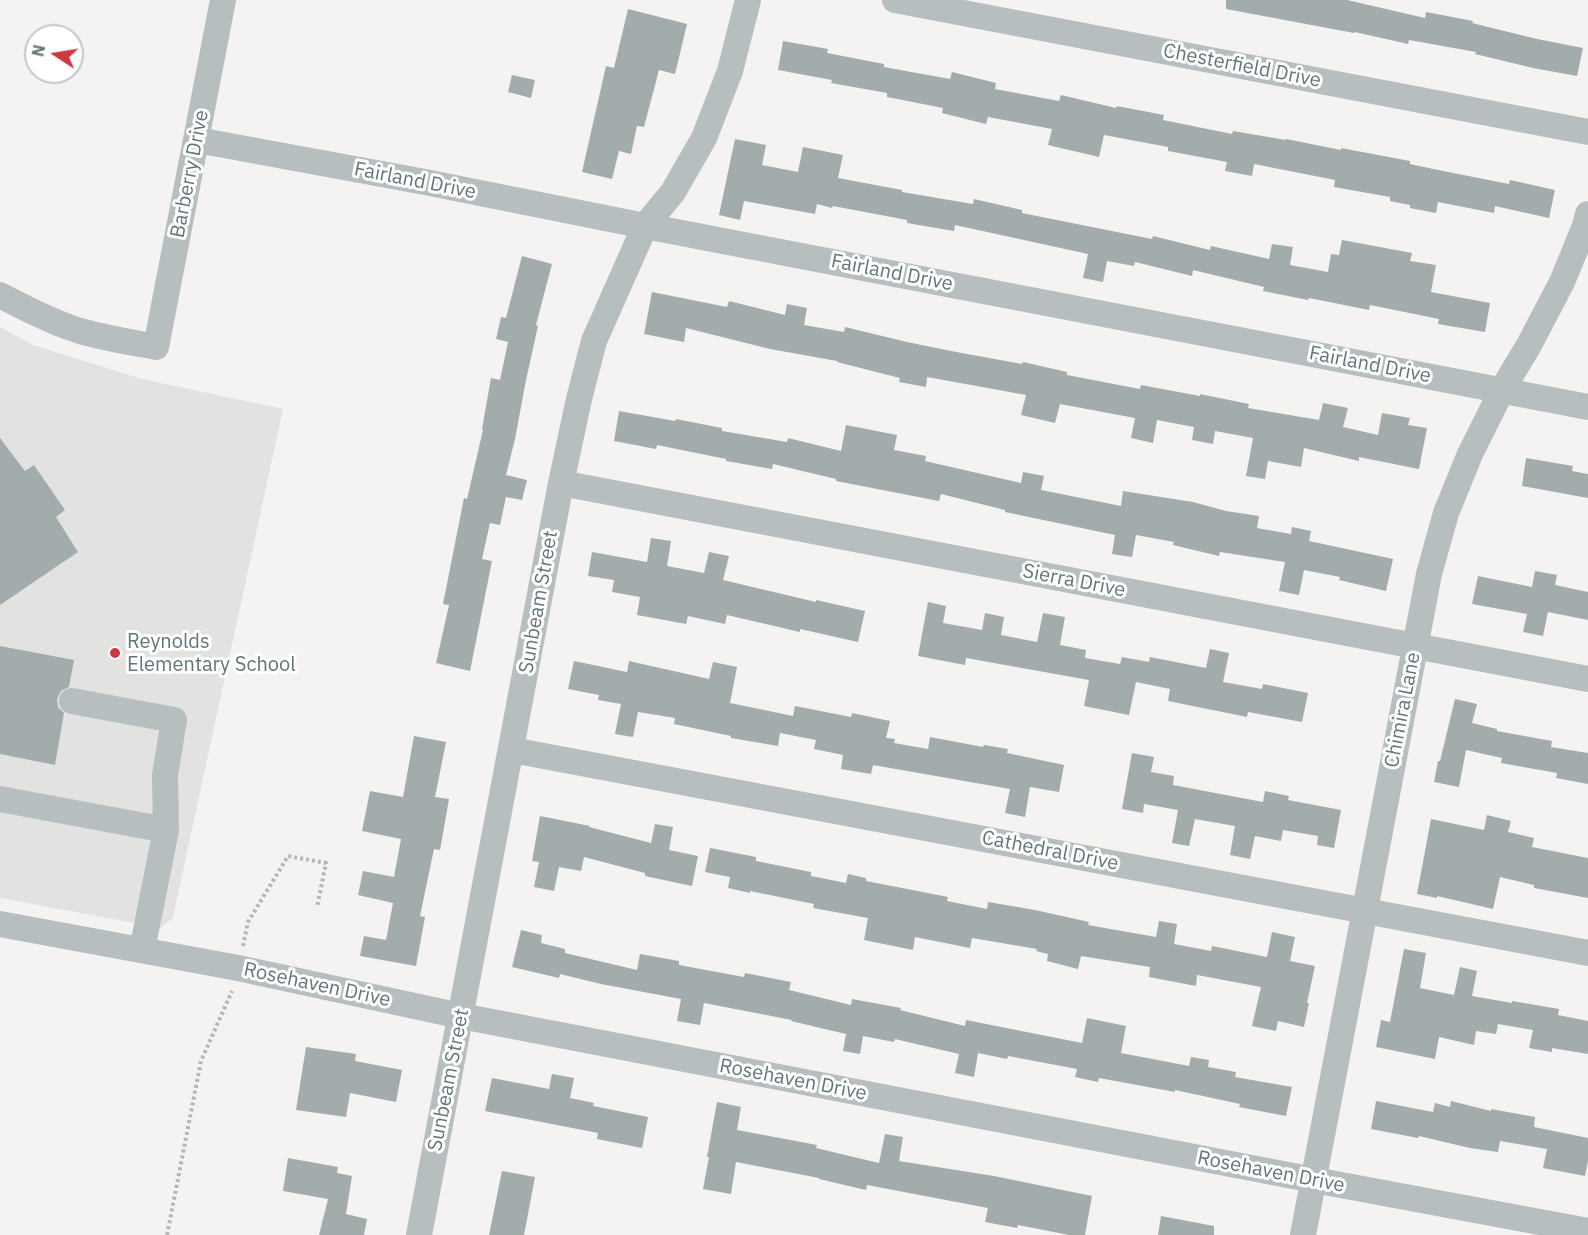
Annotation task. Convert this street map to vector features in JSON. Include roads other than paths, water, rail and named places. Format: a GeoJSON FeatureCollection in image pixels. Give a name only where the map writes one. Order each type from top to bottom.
{"type":"FeatureCollection","features":[{"type":"Feature","properties":{"kind":"street","name":"Barberry Drive"},"geometry":{"type":"LineString","coordinates":[[0,295],[33,312],[77,330],[156,347],[223,0]]}},
{"type":"Feature","properties":{"kind":"street","name":"Sunbeam Street"},"geometry":{"type":"LineString","coordinates":[[419,1235],[561,483],[594,341],[645,226],[672,192],[704,138],[730,71],[748,0]]}},
{"type":"Feature","properties":{"kind":"street","name":"Chesterfield Drive"},"geometry":{"type":"LineString","coordinates":[[895,0],[1588,132]]}},
{"type":"Feature","properties":{"kind":"street","name":"Fairland Drive"},"geometry":{"type":"LineString","coordinates":[[196,140],[1588,406]]}},
{"type":"Feature","properties":{"kind":"street","name":"Chimira Lane"},"geometry":{"type":"LineString","coordinates":[[1304,1235],[1429,574],[1446,513],[1470,454],[1502,390],[1562,282],[1588,214]]}},
{"type":"Feature","properties":{"kind":"street","name":"Sierra Drive"},"geometry":{"type":"LineString","coordinates":[[561,483],[1588,679]]}},
{"type":"Feature","properties":{"kind":"street"},"geometry":{"type":"LineString","coordinates":[[72,701],[174,720],[165,775],[166,830],[141,950]]}},
{"type":"Feature","properties":{"kind":"street","name":"Cathedral Drive"},"geometry":{"type":"LineString","coordinates":[[512,750],[1588,953]]}},
{"type":"Feature","properties":{"kind":"street"},"geometry":{"type":"LineString","coordinates":[[0,799],[166,830]]}},
{"type":"Feature","properties":{"kind":"street","name":"Rosehaven Drive"},"geometry":{"type":"LineString","coordinates":[[0,924],[238,968],[461,1016],[1588,1231]]}},
{"type":"Feature","properties":{"kind":"place","name":"Reynolds Elementary School"},"geometry":{"type":"Point","coordinates":[115,653]}}]}
